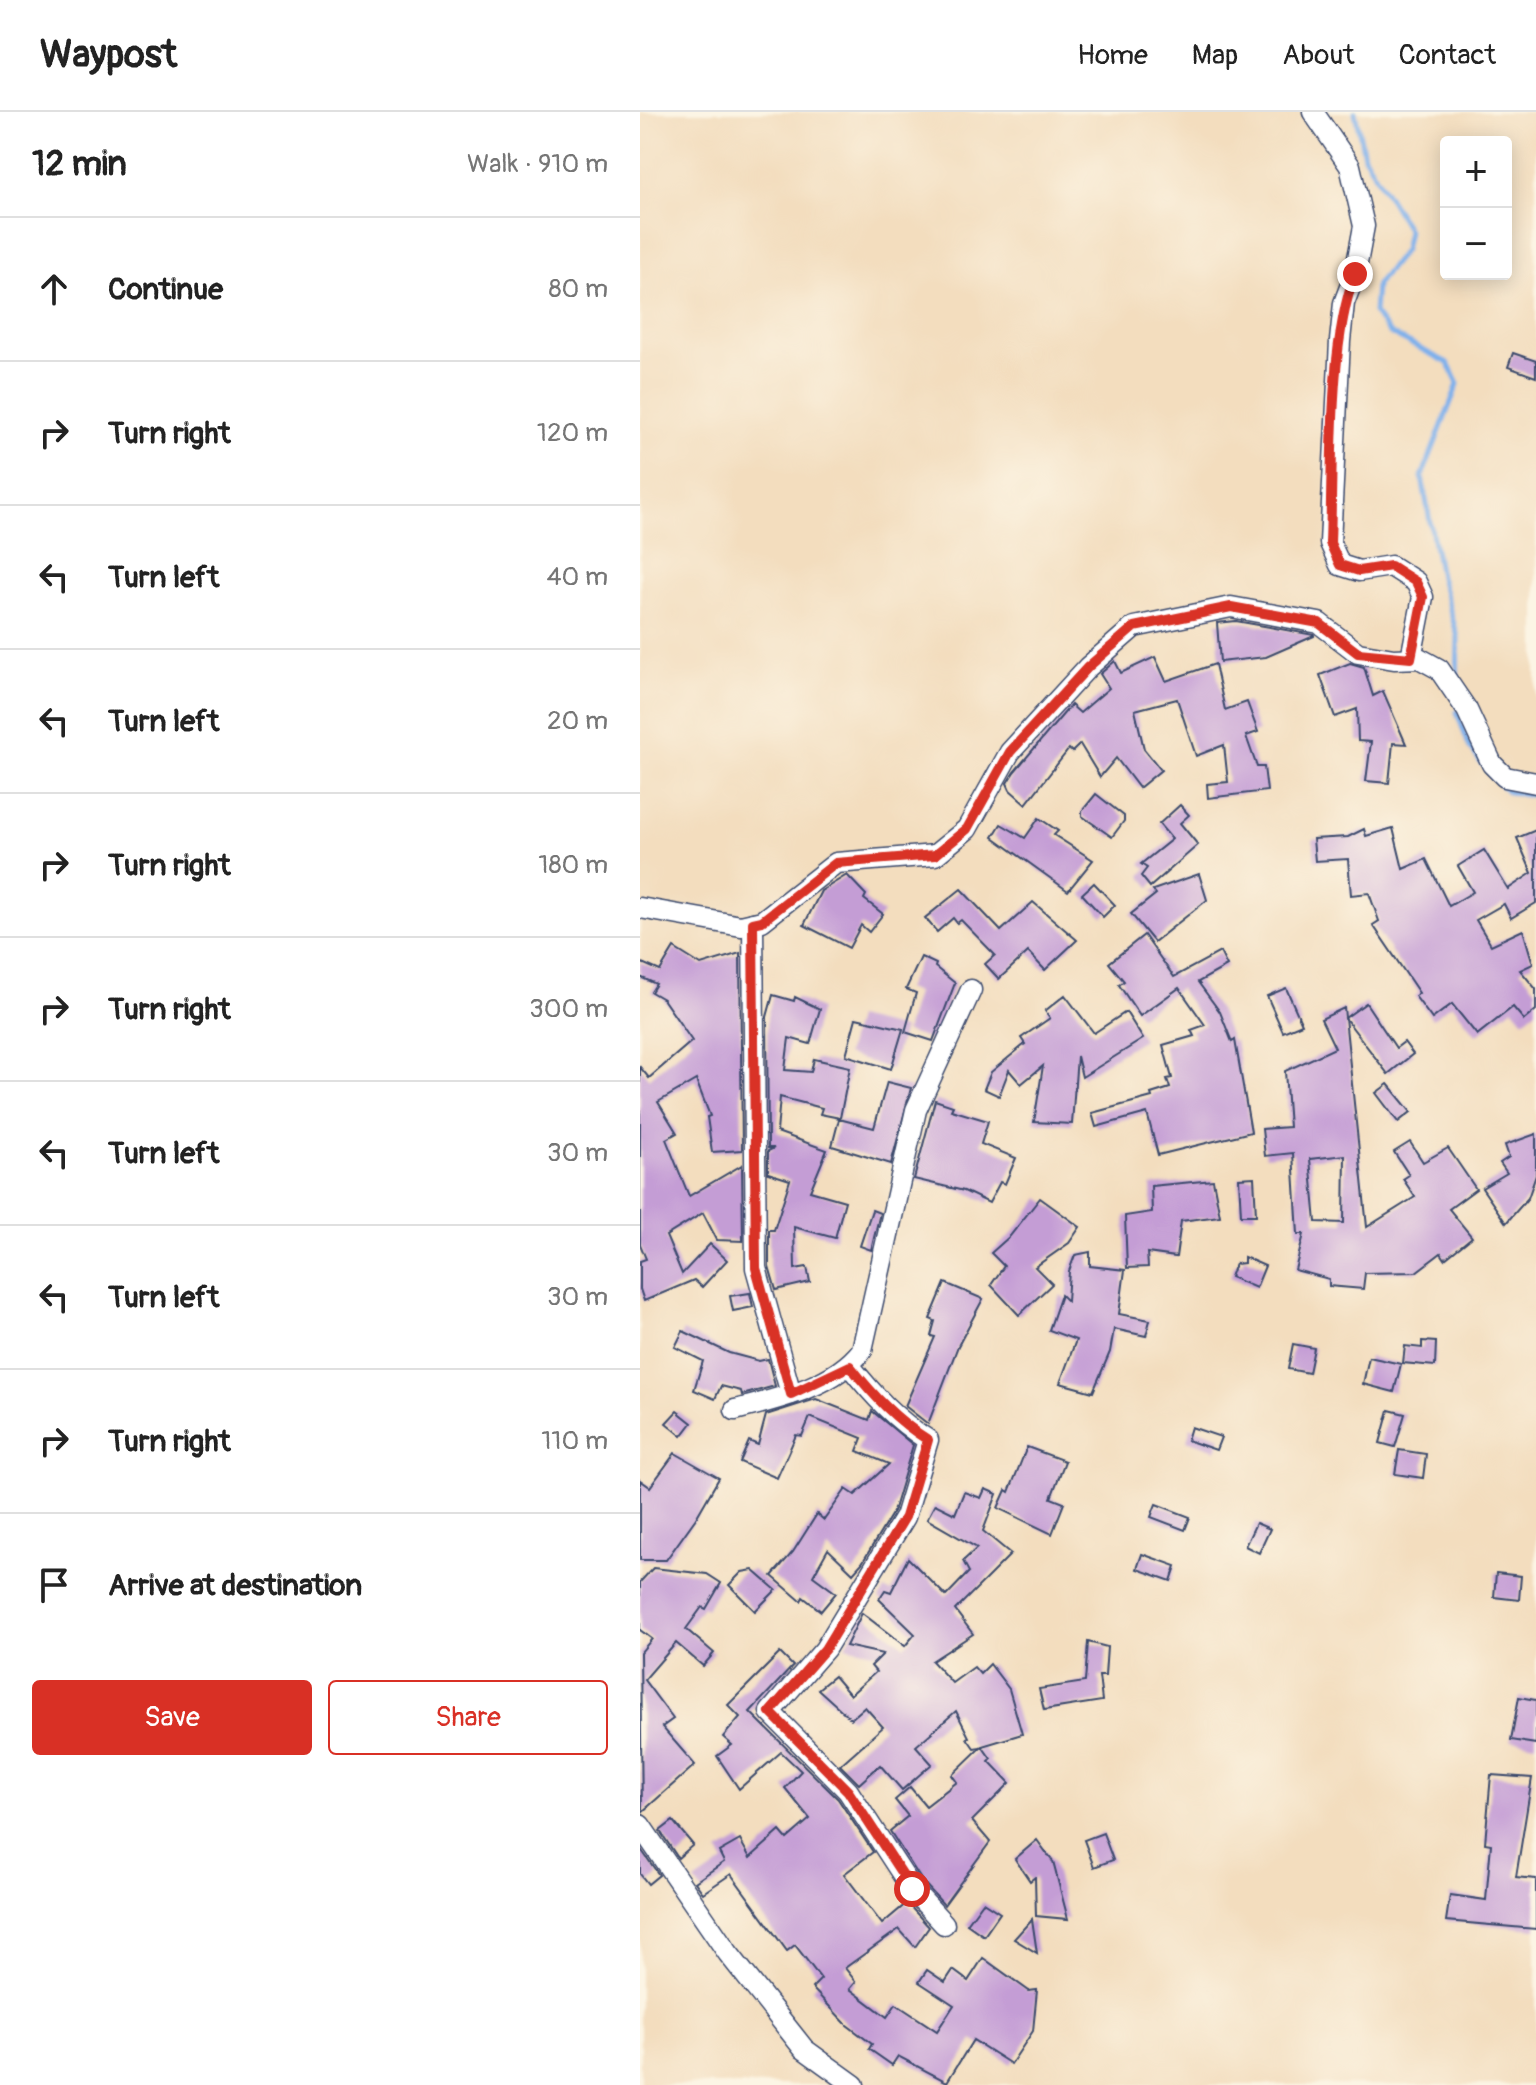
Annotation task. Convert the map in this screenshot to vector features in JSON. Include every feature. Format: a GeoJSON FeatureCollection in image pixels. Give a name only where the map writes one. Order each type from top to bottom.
{"type":"FeatureCollection","features":[{"type":"Feature","properties":{"kind":"street"},"geometry":{"type":"LineString","coordinates":[[1313,112],[1350,166],[1364,226],[1355,274],[1344,303],[1330,543],[1340,565],[1359,571],[1391,566],[1416,582],[1423,597],[1411,658]]}},
{"type":"Feature","properties":{"kind":"street"},"geometry":{"type":"LineString","coordinates":[[640,908],[741,926],[762,921],[836,863],[935,855],[967,829],[1010,752],[1088,667],[1134,627],[1231,607],[1319,623],[1358,653],[1419,658],[1439,669],[1467,710],[1492,764],[1505,777],[1536,783]]}},
{"type":"Feature","properties":{"kind":"street"},"geometry":{"type":"LineString","coordinates":[[753,923],[756,1268],[791,1394]]}},
{"type":"Feature","properties":{"kind":"street"},"geometry":{"type":"LineString","coordinates":[[735,1410],[791,1394],[850,1366],[862,1350],[916,1110],[971,990]]}},
{"type":"Feature","properties":{"kind":"street"},"geometry":{"type":"LineString","coordinates":[[850,1366],[877,1400],[928,1440],[905,1517],[825,1649],[770,1712],[848,1791],[912,1889],[944,1924]]}},
{"type":"Feature","properties":{"kind":"street"},"geometry":{"type":"LineString","coordinates":[[640,1825],[728,1953],[804,2049],[854,2085]]}},
{"type":"Feature","properties":{"kind":"building"},"geometry":{"type":"Polygon","coordinates":[[[1513,353],[1536,361],[1536,377],[1508,367],[1513,353]]]}},
{"type":"Feature","properties":{"kind":"building"},"geometry":{"type":"Polygon","coordinates":[[[1236,621],[1314,636],[1266,657],[1220,662],[1217,623],[1236,621]]]}},
{"type":"Feature","properties":{"kind":"building"},"geometry":{"type":"Polygon","coordinates":[[[1155,657],[1166,681],[1215,664],[1225,710],[1247,702],[1258,732],[1246,736],[1257,767],[1264,767],[1267,791],[1208,798],[1207,784],[1228,782],[1224,745],[1196,756],[1177,699],[1135,710],[1144,749],[1161,770],[1139,788],[1116,758],[1100,777],[1080,744],[1072,752],[1069,749],[1026,804],[1010,790],[1007,783],[1014,772],[1071,705],[1080,713],[1109,688],[1100,674],[1115,661],[1121,673],[1155,657]]]}},
{"type":"Feature","properties":{"kind":"building"},"geometry":{"type":"Polygon","coordinates":[[[1350,663],[1364,667],[1373,696],[1383,691],[1406,744],[1393,743],[1389,783],[1366,781],[1371,742],[1358,741],[1357,709],[1335,717],[1320,675],[1350,663]]]}},
{"type":"Feature","properties":{"kind":"building"},"geometry":{"type":"Polygon","coordinates":[[[1096,794],[1124,816],[1124,821],[1112,837],[1082,816],[1082,811],[1096,794]]]}},
{"type":"Feature","properties":{"kind":"building"},"geometry":{"type":"Polygon","coordinates":[[[1180,805],[1189,815],[1180,823],[1198,845],[1150,887],[1141,876],[1147,868],[1141,864],[1172,839],[1159,824],[1180,805]]]}},
{"type":"Feature","properties":{"kind":"building"},"geometry":{"type":"Polygon","coordinates":[[[1039,818],[1058,831],[1054,835],[1093,860],[1068,891],[993,837],[1001,824],[1025,838],[1039,818]]]}},
{"type":"Feature","properties":{"kind":"building"},"geometry":{"type":"Polygon","coordinates":[[[1393,828],[1403,869],[1426,859],[1449,906],[1473,892],[1458,866],[1484,850],[1508,889],[1532,873],[1517,838],[1536,830],[1536,903],[1511,918],[1504,904],[1476,920],[1491,945],[1523,930],[1533,964],[1520,970],[1536,989],[1536,1010],[1524,1020],[1513,1007],[1477,1035],[1452,1004],[1432,1019],[1415,996],[1419,993],[1373,925],[1379,921],[1369,893],[1351,895],[1348,859],[1315,861],[1313,839],[1348,837],[1364,829],[1366,836],[1393,828]]]}},
{"type":"Feature","properties":{"kind":"building"},"geometry":{"type":"Polygon","coordinates":[[[1199,874],[1207,900],[1154,942],[1131,914],[1156,894],[1153,890],[1199,874]]]}},
{"type":"Feature","properties":{"kind":"building"},"geometry":{"type":"Polygon","coordinates":[[[847,875],[866,895],[864,899],[883,914],[869,932],[861,925],[849,948],[804,925],[821,891],[847,875]]]}},
{"type":"Feature","properties":{"kind":"building"},"geometry":{"type":"Polygon","coordinates":[[[1094,883],[1115,905],[1103,917],[1082,894],[1094,883]]]}},
{"type":"Feature","properties":{"kind":"building"},"geometry":{"type":"Polygon","coordinates":[[[961,889],[1001,931],[1033,902],[1077,940],[1045,970],[1028,952],[999,979],[985,964],[995,955],[961,920],[957,923],[953,918],[937,932],[925,918],[961,889]]]}},
{"type":"Feature","properties":{"kind":"building"},"geometry":{"type":"Polygon","coordinates":[[[1144,935],[1174,977],[1220,952],[1227,966],[1198,982],[1220,1012],[1232,1042],[1235,1040],[1251,1132],[1158,1155],[1147,1113],[1096,1127],[1092,1113],[1152,1097],[1151,1094],[1170,1088],[1167,1079],[1172,1078],[1163,1045],[1194,1036],[1191,1030],[1205,1025],[1179,988],[1140,1016],[1119,985],[1124,981],[1109,963],[1144,935]]]}},
{"type":"Feature","properties":{"kind":"building"},"geometry":{"type":"Polygon","coordinates":[[[674,948],[701,965],[740,953],[742,1150],[712,1152],[707,1117],[710,1116],[696,1080],[658,1102],[677,1133],[666,1139],[689,1196],[742,1165],[743,1241],[717,1240],[703,1213],[666,1236],[682,1274],[710,1244],[727,1260],[702,1287],[694,1280],[644,1301],[640,1289],[640,1261],[646,1259],[640,1244],[640,1067],[649,1078],[692,1041],[663,999],[651,992],[656,984],[640,977],[640,962],[660,971],[674,948]]]}},
{"type":"Feature","properties":{"kind":"building"},"geometry":{"type":"Polygon","coordinates":[[[921,957],[936,964],[935,967],[955,983],[933,1041],[905,1032],[916,993],[906,989],[921,957]]]}},
{"type":"Feature","properties":{"kind":"building"},"geometry":{"type":"Polygon","coordinates":[[[1286,988],[1302,1024],[1283,1032],[1267,996],[1286,988]]]}},
{"type":"Feature","properties":{"kind":"building"},"geometry":{"type":"Polygon","coordinates":[[[773,995],[794,1001],[795,997],[820,1009],[810,1044],[789,1038],[785,1070],[811,1072],[814,1059],[850,1067],[840,1118],[820,1114],[822,1108],[780,1097],[777,1132],[827,1150],[810,1191],[845,1201],[835,1238],[794,1227],[795,1269],[807,1267],[810,1282],[776,1290],[769,1266],[769,1230],[774,1230],[790,1180],[768,1173],[768,1151],[774,1148],[768,1148],[767,1017],[773,995]]]}},
{"type":"Feature","properties":{"kind":"building"},"geometry":{"type":"Polygon","coordinates":[[[1065,995],[1094,1033],[1126,1012],[1143,1039],[1082,1077],[1077,1056],[1072,1124],[1034,1122],[1043,1066],[1021,1084],[1009,1070],[999,1096],[984,1089],[991,1072],[1025,1044],[1021,1038],[1050,1018],[1045,1011],[1065,995]]]}},
{"type":"Feature","properties":{"kind":"building"},"geometry":{"type":"Polygon","coordinates":[[[1366,1003],[1396,1048],[1404,1042],[1413,1054],[1388,1074],[1345,1018],[1366,1003]]]}},
{"type":"Feature","properties":{"kind":"building"},"geometry":{"type":"Polygon","coordinates":[[[1344,1008],[1367,1227],[1415,1197],[1403,1179],[1409,1175],[1394,1152],[1410,1142],[1423,1162],[1448,1148],[1476,1189],[1449,1209],[1472,1237],[1445,1259],[1441,1253],[1416,1272],[1365,1273],[1363,1289],[1329,1286],[1329,1279],[1295,1270],[1304,1234],[1298,1234],[1293,1153],[1265,1156],[1262,1129],[1289,1127],[1285,1071],[1335,1048],[1321,1019],[1344,1008]],[[1345,1155],[1310,1159],[1316,1222],[1344,1223],[1345,1155]]]}},
{"type":"Feature","properties":{"kind":"building"},"geometry":{"type":"Polygon","coordinates":[[[856,1018],[903,1029],[891,1069],[846,1055],[856,1018]]]}},
{"type":"Feature","properties":{"kind":"building"},"geometry":{"type":"Polygon","coordinates":[[[887,1082],[911,1088],[891,1164],[832,1146],[839,1119],[874,1128],[887,1082]]]}},
{"type":"Feature","properties":{"kind":"building"},"geometry":{"type":"Polygon","coordinates":[[[1388,1084],[1411,1112],[1398,1122],[1376,1093],[1388,1084]]]}},
{"type":"Feature","properties":{"kind":"building"},"geometry":{"type":"Polygon","coordinates":[[[935,1100],[953,1106],[951,1110],[988,1121],[981,1144],[1016,1158],[1005,1184],[1000,1182],[989,1203],[964,1191],[914,1179],[935,1100]]]}},
{"type":"Feature","properties":{"kind":"building"},"geometry":{"type":"Polygon","coordinates":[[[1536,1134],[1536,1175],[1528,1198],[1506,1223],[1482,1188],[1507,1173],[1500,1163],[1509,1157],[1505,1145],[1536,1134]]]}},
{"type":"Feature","properties":{"kind":"building"},"geometry":{"type":"Polygon","coordinates":[[[1254,1177],[1256,1215],[1241,1215],[1239,1178],[1254,1177]]]}},
{"type":"Feature","properties":{"kind":"building"},"geometry":{"type":"Polygon","coordinates":[[[1213,1180],[1220,1216],[1181,1221],[1176,1257],[1147,1253],[1148,1267],[1127,1268],[1125,1216],[1152,1212],[1151,1186],[1213,1180]]]}},
{"type":"Feature","properties":{"kind":"building"},"geometry":{"type":"Polygon","coordinates":[[[1040,1198],[1080,1227],[1069,1243],[1035,1267],[1052,1284],[1019,1315],[991,1285],[1004,1266],[991,1253],[1010,1236],[1040,1198]]]}},
{"type":"Feature","properties":{"kind":"building"},"geometry":{"type":"Polygon","coordinates":[[[872,1210],[880,1213],[871,1250],[860,1246],[872,1210]]]}},
{"type":"Feature","properties":{"kind":"building"},"geometry":{"type":"Polygon","coordinates":[[[1090,1252],[1090,1266],[1125,1270],[1119,1314],[1150,1320],[1146,1336],[1114,1329],[1110,1352],[1093,1392],[1060,1383],[1076,1340],[1049,1330],[1061,1295],[1067,1301],[1069,1271],[1075,1255],[1090,1252]]]}},
{"type":"Feature","properties":{"kind":"building"},"geometry":{"type":"Polygon","coordinates":[[[1244,1257],[1265,1266],[1256,1288],[1230,1277],[1235,1264],[1244,1263],[1244,1257]]]}},
{"type":"Feature","properties":{"kind":"building"},"geometry":{"type":"Polygon","coordinates":[[[945,1283],[983,1299],[958,1346],[928,1424],[905,1406],[935,1337],[931,1336],[935,1321],[930,1319],[945,1283]]]}},
{"type":"Feature","properties":{"kind":"building"},"geometry":{"type":"Polygon","coordinates":[[[750,1293],[753,1307],[733,1311],[730,1296],[750,1293]]]}},
{"type":"Feature","properties":{"kind":"building"},"geometry":{"type":"Polygon","coordinates":[[[683,1331],[729,1353],[759,1361],[768,1359],[775,1386],[742,1395],[741,1391],[721,1386],[715,1399],[694,1390],[703,1361],[675,1347],[683,1331]]]}},
{"type":"Feature","properties":{"kind":"building"},"geometry":{"type":"Polygon","coordinates":[[[1422,1341],[1436,1342],[1435,1366],[1403,1363],[1405,1346],[1422,1348],[1422,1341]]]}},
{"type":"Feature","properties":{"kind":"building"},"geometry":{"type":"Polygon","coordinates":[[[1293,1344],[1314,1348],[1309,1373],[1288,1369],[1293,1344]]]}},
{"type":"Feature","properties":{"kind":"building"},"geometry":{"type":"Polygon","coordinates":[[[1369,1357],[1401,1364],[1394,1392],[1363,1384],[1369,1357]]]}},
{"type":"Feature","properties":{"kind":"building"},"geometry":{"type":"Polygon","coordinates":[[[816,1399],[869,1420],[872,1411],[913,1445],[893,1512],[862,1563],[853,1573],[828,1549],[813,1576],[836,1593],[821,1611],[803,1597],[801,1601],[772,1576],[793,1552],[817,1514],[824,1520],[846,1489],[855,1495],[889,1464],[857,1451],[862,1438],[810,1417],[802,1436],[796,1435],[777,1478],[740,1462],[749,1441],[758,1445],[766,1415],[816,1399]]]}},
{"type":"Feature","properties":{"kind":"building"},"geometry":{"type":"Polygon","coordinates":[[[1389,1410],[1405,1414],[1395,1447],[1380,1443],[1389,1410]]]}},
{"type":"Feature","properties":{"kind":"building"},"geometry":{"type":"Polygon","coordinates":[[[677,1411],[692,1423],[682,1436],[666,1423],[677,1411]]]}},
{"type":"Feature","properties":{"kind":"building"},"geometry":{"type":"Polygon","coordinates":[[[1191,1427],[1221,1437],[1216,1450],[1187,1440],[1191,1427]]]}},
{"type":"Feature","properties":{"kind":"building"},"geometry":{"type":"Polygon","coordinates":[[[1027,1447],[1065,1461],[1051,1498],[1064,1503],[1052,1534],[998,1508],[1006,1490],[1009,1492],[1027,1447]]]}},
{"type":"Feature","properties":{"kind":"building"},"geometry":{"type":"Polygon","coordinates":[[[1399,1450],[1426,1454],[1423,1478],[1395,1474],[1399,1450]]]}},
{"type":"Feature","properties":{"kind":"building"},"geometry":{"type":"Polygon","coordinates":[[[675,1453],[719,1478],[666,1560],[640,1560],[640,1480],[650,1487],[675,1453]]]}},
{"type":"Feature","properties":{"kind":"building"},"geometry":{"type":"Polygon","coordinates":[[[985,1489],[997,1494],[983,1531],[1011,1554],[955,1610],[973,1634],[932,1661],[952,1683],[974,1667],[980,1674],[990,1664],[1009,1689],[1022,1734],[982,1746],[991,1759],[989,1761],[1010,1783],[972,1821],[990,1842],[944,1905],[922,1881],[890,1831],[908,1816],[895,1800],[910,1787],[926,1806],[957,1782],[952,1775],[981,1747],[974,1748],[967,1738],[956,1711],[916,1746],[932,1764],[902,1790],[880,1765],[859,1784],[840,1765],[883,1727],[865,1707],[851,1719],[818,1689],[834,1676],[850,1695],[876,1672],[871,1666],[883,1654],[846,1646],[862,1613],[905,1646],[915,1634],[879,1599],[885,1590],[891,1592],[908,1558],[946,1596],[969,1572],[963,1561],[977,1548],[927,1519],[935,1504],[955,1514],[964,1492],[981,1498],[985,1489]]]}},
{"type":"Feature","properties":{"kind":"building"},"geometry":{"type":"Polygon","coordinates":[[[1156,1504],[1190,1517],[1185,1530],[1151,1517],[1156,1504]]]}},
{"type":"Feature","properties":{"kind":"building"},"geometry":{"type":"Polygon","coordinates":[[[1256,1523],[1270,1529],[1259,1553],[1245,1546],[1256,1523]]]}},
{"type":"Feature","properties":{"kind":"building"},"geometry":{"type":"Polygon","coordinates":[[[1142,1554],[1176,1566],[1171,1581],[1137,1569],[1142,1554]]]}},
{"type":"Feature","properties":{"kind":"building"},"geometry":{"type":"Polygon","coordinates":[[[653,1568],[707,1574],[721,1583],[706,1609],[702,1607],[686,1629],[714,1653],[703,1666],[676,1643],[644,1680],[673,1719],[662,1727],[695,1765],[642,1812],[640,1653],[652,1639],[640,1630],[640,1582],[653,1568]]]}},
{"type":"Feature","properties":{"kind":"building"},"geometry":{"type":"Polygon","coordinates":[[[753,1570],[776,1590],[755,1611],[729,1585],[742,1572],[753,1570]]]}},
{"type":"Feature","properties":{"kind":"building"},"geometry":{"type":"Polygon","coordinates":[[[1496,1573],[1521,1576],[1519,1600],[1494,1597],[1496,1573]]]}},
{"type":"Feature","properties":{"kind":"building"},"geometry":{"type":"Polygon","coordinates":[[[1088,1642],[1107,1647],[1105,1676],[1099,1676],[1102,1701],[1044,1710],[1039,1689],[1085,1682],[1088,1642]]]}},
{"type":"Feature","properties":{"kind":"building"},"geometry":{"type":"Polygon","coordinates":[[[780,1653],[793,1666],[750,1712],[838,1799],[873,1852],[844,1874],[882,1924],[907,1903],[929,1927],[915,1947],[899,1929],[845,1968],[856,1982],[850,1989],[887,2017],[896,2004],[937,2031],[954,2005],[919,1982],[927,1970],[945,1982],[953,1970],[968,1981],[983,1958],[1029,1991],[1037,1990],[1033,2031],[1011,2064],[973,2040],[947,2082],[898,2056],[892,2065],[869,2049],[872,2044],[847,2025],[812,1988],[821,1979],[795,1945],[787,1951],[731,1874],[703,1893],[695,1882],[724,1862],[719,1852],[740,1840],[750,1858],[780,1831],[787,1839],[810,1819],[785,1788],[801,1771],[781,1752],[739,1789],[717,1756],[732,1745],[723,1737],[740,1717],[728,1705],[780,1653]]]}},
{"type":"Feature","properties":{"kind":"building"},"geometry":{"type":"Polygon","coordinates":[[[1519,1697],[1536,1700],[1536,1744],[1511,1740],[1519,1697]]]}},
{"type":"Feature","properties":{"kind":"building"},"geometry":{"type":"Polygon","coordinates":[[[1491,1775],[1532,1778],[1516,1877],[1536,1879],[1536,1929],[1446,1921],[1450,1895],[1486,1900],[1491,1844],[1485,1843],[1491,1775]]]}},
{"type":"Feature","properties":{"kind":"building"},"geometry":{"type":"Polygon","coordinates":[[[673,1821],[693,1845],[678,1858],[660,1831],[673,1821]]]}},
{"type":"Feature","properties":{"kind":"building"},"geometry":{"type":"Polygon","coordinates":[[[1103,1833],[1113,1860],[1094,1867],[1084,1840],[1103,1833]]]}},
{"type":"Feature","properties":{"kind":"building"},"geometry":{"type":"Polygon","coordinates":[[[1037,1840],[1053,1862],[1068,1919],[1036,1916],[1035,1877],[1030,1881],[1015,1859],[1037,1840]]]}},
{"type":"Feature","properties":{"kind":"building"},"geometry":{"type":"Polygon","coordinates":[[[640,1848],[659,1875],[648,1884],[640,1874],[640,1848]]]}},
{"type":"Feature","properties":{"kind":"building"},"geometry":{"type":"Polygon","coordinates":[[[983,1902],[1000,1913],[984,1936],[967,1924],[983,1902]]]}},
{"type":"Feature","properties":{"kind":"building"},"geometry":{"type":"Polygon","coordinates":[[[1032,1919],[1037,1953],[1014,1939],[1032,1919]]]}},
{"type":"Feature","properties":{"kind":"waterway"},"geometry":{"type":"LineString","coordinates":[[1355,112],[1364,156],[1408,230],[1404,250],[1376,285],[1374,313],[1389,333],[1448,363],[1458,384],[1422,477],[1440,577],[1458,637],[1457,686]]}},
{"type":"Feature","properties":{"kind":"waterway"},"geometry":{"type":"LineString","coordinates":[[1457,712],[1469,746],[1482,764]]}},
{"type":"Feature","properties":{"kind":"waterway"},"geometry":{"type":"LineString","coordinates":[[1499,783],[1508,792],[1536,795]]}},
{"type":"Feature","properties":{"kind":"route"},"geometry":{"type":"LineString","coordinates":[[912,1889],[848,1791],[770,1712],[825,1649],[905,1517],[928,1440],[877,1400],[850,1366],[791,1394],[756,1268],[753,923],[762,921],[836,863],[935,855],[967,829],[1010,752],[1088,667],[1134,627],[1231,607],[1319,623],[1358,653],[1394,659],[1411,658],[1423,597],[1416,582],[1391,566],[1359,571],[1340,565],[1330,543],[1340,341],[1344,303],[1355,274]]}}]}
